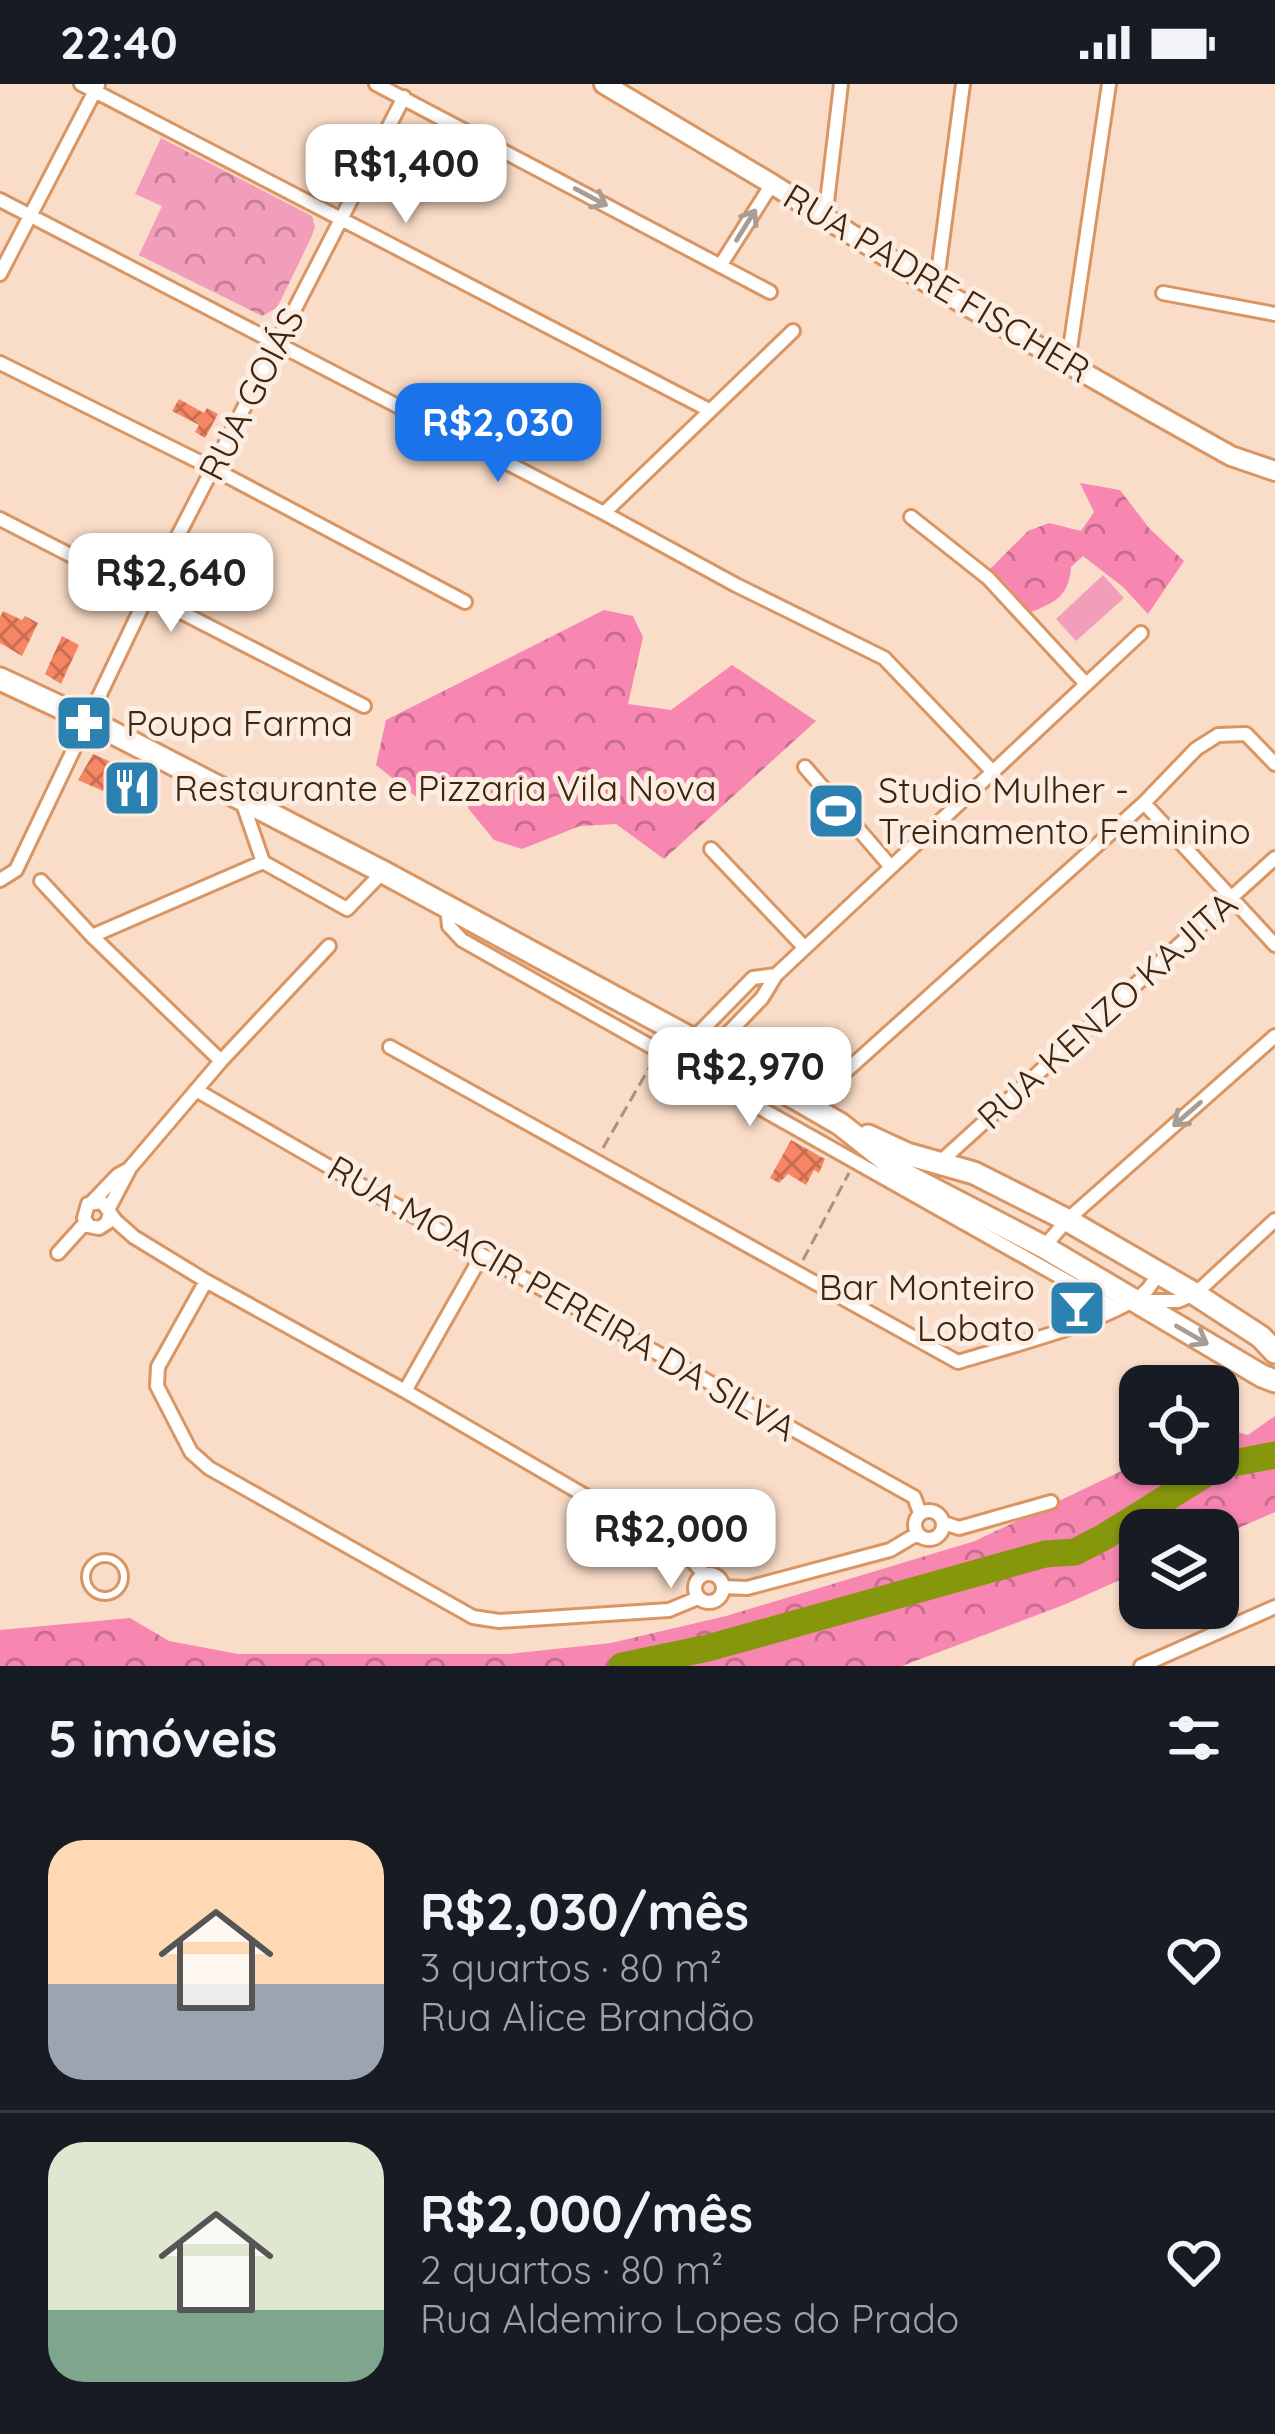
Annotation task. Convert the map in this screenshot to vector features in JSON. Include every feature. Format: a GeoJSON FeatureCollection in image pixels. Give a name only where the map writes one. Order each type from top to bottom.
{"type":"FeatureCollection","features":[{"type":"Feature","properties":{"kind":"main road","name":"RUA PADRE FISCHER"},"geometry":{"type":"LineString","coordinates":[[604,84],[936,288],[1231,456],[1275,471]]}},
{"type":"Feature","properties":{"kind":"main road"},"geometry":{"type":"LineString","coordinates":[[0,680],[383,872],[702,1045],[840,1124],[902,1172],[1045,1247],[1124,1304],[1275,1381]]}},
{"type":"Feature","properties":{"kind":"main road"},"geometry":{"type":"LineString","coordinates":[[840,1124],[908,1154],[974,1174],[1067,1220],[1195,1294],[1261,1337],[1275,1352]]}},
{"type":"Feature","properties":{"kind":"street"},"geometry":{"type":"LineString","coordinates":[[81,84],[710,410]]}},
{"type":"Feature","properties":{"kind":"street"},"geometry":{"type":"LineString","coordinates":[[376,84],[770,292]]}},
{"type":"Feature","properties":{"kind":"street"},"geometry":{"type":"LineString","coordinates":[[825,219],[841,84]]}},
{"type":"Feature","properties":{"kind":"street"},"geometry":{"type":"LineString","coordinates":[[936,288],[963,84]]}},
{"type":"Feature","properties":{"kind":"street"},"geometry":{"type":"LineString","coordinates":[[1068,362],[1109,84]]}},
{"type":"Feature","properties":{"kind":"street"},"geometry":{"type":"LineString","coordinates":[[0,274],[96,88]]}},
{"type":"Feature","properties":{"kind":"street","name":"RUA GOIÁS"},"geometry":{"type":"LineString","coordinates":[[0,880],[16,870],[147,596],[404,98]]}},
{"type":"Feature","properties":{"kind":"street"},"geometry":{"type":"LineString","coordinates":[[720,266],[772,184]]}},
{"type":"Feature","properties":{"kind":"street"},"geometry":{"type":"LineString","coordinates":[[0,200],[884,658],[993,772]]}},
{"type":"Feature","properties":{"kind":"street"},"geometry":{"type":"LineString","coordinates":[[1163,292],[1275,314]]}},
{"type":"Feature","properties":{"kind":"street"},"geometry":{"type":"LineString","coordinates":[[604,512],[793,331]]}},
{"type":"Feature","properties":{"kind":"street"},"geometry":{"type":"LineString","coordinates":[[0,362],[465,602]]}},
{"type":"Feature","properties":{"kind":"street"},"geometry":{"type":"LineString","coordinates":[[911,517],[988,578],[1086,685]]}},
{"type":"Feature","properties":{"kind":"street"},"geometry":{"type":"LineString","coordinates":[[0,519],[364,706]]}},
{"type":"Feature","properties":{"kind":"street"},"geometry":{"type":"LineString","coordinates":[[702,1045],[762,998],[776,975],[1141,633]]}},
{"type":"Feature","properties":{"kind":"street"},"geometry":{"type":"LineString","coordinates":[[811,1106],[1144,803],[1196,749],[1218,735],[1246,734],[1275,764]]}},
{"type":"Feature","properties":{"kind":"street"},"geometry":{"type":"LineString","coordinates":[[805,767],[891,867]]}},
{"type":"Feature","properties":{"kind":"street"},"geometry":{"type":"LineString","coordinates":[[242,800],[263,862],[347,909],[383,872]]}},
{"type":"Feature","properties":{"kind":"street"},"geometry":{"type":"LineString","coordinates":[[1144,803],[1275,945]]}},
{"type":"Feature","properties":{"kind":"street"},"geometry":{"type":"LineString","coordinates":[[711,848],[805,948]]}},
{"type":"Feature","properties":{"kind":"street","name":"RUA KENZO KAJITA"},"geometry":{"type":"LineString","coordinates":[[939,1163],[1275,858]]}},
{"type":"Feature","properties":{"kind":"street"},"geometry":{"type":"LineString","coordinates":[[92,936],[263,862]]}},
{"type":"Feature","properties":{"kind":"street"},"geometry":{"type":"LineString","coordinates":[[41,881],[221,1061]]}},
{"type":"Feature","properties":{"kind":"street"},"geometry":{"type":"LineString","coordinates":[[447,906],[449,926],[462,940],[856,1161],[1124,1304],[1178,1301],[1195,1294],[1275,1220]]}},
{"type":"Feature","properties":{"kind":"street"},"geometry":{"type":"LineString","coordinates":[[58,1253],[86,1222],[85,1208],[129,1168],[329,946]]}},
{"type":"Feature","properties":{"kind":"street"},"geometry":{"type":"LineString","coordinates":[[702,1045],[752,978],[776,975]]}},
{"type":"Feature","properties":{"kind":"street"},"geometry":{"type":"LineString","coordinates":[[1045,1247],[1067,1220],[1275,1036]]}},
{"type":"Feature","properties":{"kind":"street"},"geometry":{"type":"LineString","coordinates":[[390,1047],[958,1362],[1124,1304],[1148,1289],[1158,1274]]}},
{"type":"Feature","properties":{"kind":"street","name":"RUA MOACIR PEREIRA DA SILVA"},"geometry":{"type":"LineString","coordinates":[[196,1090],[914,1497],[920,1514]]}},
{"type":"Feature","properties":{"kind":"street"},"geometry":{"type":"LineString","coordinates":[[86,1222],[94,1228],[108,1216],[129,1168]]}},
{"type":"Feature","properties":{"kind":"street"},"geometry":{"type":"LineString","coordinates":[[92,1202],[102,1202],[124,1235],[687,1555],[704,1574]]}},
{"type":"Feature","properties":{"kind":"street"},"geometry":{"type":"LineString","coordinates":[[405,1391],[482,1255]]}},
{"type":"Feature","properties":{"kind":"street"},"geometry":{"type":"LineString","coordinates":[[206,1282],[158,1367],[157,1386],[191,1452],[209,1468],[473,1617],[499,1621],[669,1610],[698,1598]]}},
{"type":"Feature","properties":{"kind":"street"},"geometry":{"type":"LineString","coordinates":[[944,1523],[938,1537],[923,1539],[917,1534],[916,1519],[928,1510],[959,1528],[1051,1502]]}},
{"type":"Feature","properties":{"kind":"street"},"geometry":{"type":"LineString","coordinates":[[724,1587],[747,1588],[890,1550],[917,1534]]}},
{"type":"Feature","properties":{"kind":"street"},"geometry":{"type":"LineString","coordinates":[[704,1574],[720,1578],[724,1587],[715,1601],[698,1598],[697,1580],[704,1574]]}},
{"type":"Feature","properties":{"kind":"street"},"geometry":{"type":"LineString","coordinates":[[1141,1666],[1275,1607]]}},
{"type":"Feature","properties":{"kind":"lane"},"geometry":{"type":"LineString","coordinates":[[97,1558],[116,1560],[124,1570],[124,1583],[110,1596],[98,1594],[86,1580],[88,1568],[97,1558]]}},
{"type":"Feature","properties":{"kind":"path"},"geometry":{"type":"LineString","coordinates":[[596,1161],[659,1051]]}},
{"type":"Feature","properties":{"kind":"path"},"geometry":{"type":"LineString","coordinates":[[796,1273],[856,1161]]}},
{"type":"Feature","properties":{"kind":"green space"},"geometry":{"type":"Polygon","coordinates":[[[161,138],[312,216],[311,238],[277,308],[262,316],[139,255],[162,206],[135,194],[161,138]]]}},
{"type":"Feature","properties":{"kind":"green space"},"geometry":{"type":"Polygon","coordinates":[[[1080,483],[1120,490],[1149,528],[1184,561],[1148,614],[1083,556],[1071,567],[1060,597],[1031,612],[988,571],[1028,531],[1049,523],[1081,531],[1094,512],[1080,483]]]}},
{"type":"Feature","properties":{"kind":"green space"},"geometry":{"type":"Polygon","coordinates":[[[1103,575],[1124,598],[1076,641],[1056,619],[1103,575]]]}},
{"type":"Feature","properties":{"kind":"green space"},"geometry":{"type":"Polygon","coordinates":[[[604,610],[633,616],[643,637],[628,704],[671,710],[732,665],[816,721],[664,859],[616,824],[580,826],[522,849],[494,840],[468,808],[467,776],[419,799],[376,765],[386,720],[604,610]]]}},
{"type":"Feature","properties":{"kind":"green space"},"geometry":{"type":"Polygon","coordinates":[[[1275,1416],[1275,1512],[1239,1528],[1239,1509],[1119,1509],[1119,1580],[902,1666],[0,1666],[0,1630],[130,1618],[169,1641],[238,1654],[508,1654],[611,1643],[726,1616],[975,1541],[1119,1472],[1119,1485],[1239,1485],[1239,1433],[1248,1435],[1275,1416]]]}},
{"type":"Feature","properties":{"kind":"building"},"geometry":{"type":"Polygon","coordinates":[[[179,399],[204,413],[207,408],[218,414],[205,438],[195,432],[199,425],[172,411],[179,399]]]}},
{"type":"Feature","properties":{"kind":"building"},"geometry":{"type":"Polygon","coordinates":[[[3,611],[38,623],[22,656],[0,643],[3,611]]]}},
{"type":"Feature","properties":{"kind":"building"},"geometry":{"type":"Polygon","coordinates":[[[62,636],[79,645],[61,684],[45,674],[62,636]]]}},
{"type":"Feature","properties":{"kind":"building"},"geometry":{"type":"Polygon","coordinates":[[[93,754],[157,782],[144,809],[78,780],[93,754]]]}},
{"type":"Feature","properties":{"kind":"building"},"geometry":{"type":"Polygon","coordinates":[[[791,1140],[825,1159],[806,1185],[788,1174],[779,1183],[770,1178],[791,1140]]]}},
{"type":"Feature","properties":{"kind":"waterway"},"geometry":{"type":"LineString","coordinates":[[622,1666],[708,1648],[1045,1554],[1075,1552],[1218,1466],[1275,1455]]}},
{"type":"Feature","properties":{"kind":"place","name":"Poupa Farma"},"geometry":{"type":"Point","coordinates":[84,723]}},
{"type":"Feature","properties":{"kind":"place","name":"Restaurante e Pizzaria Vila Nova"},"geometry":{"type":"Point","coordinates":[132,788]}},
{"type":"Feature","properties":{"kind":"place","name":"Studio Mulher - Treinamento Feminino"},"geometry":{"type":"Point","coordinates":[836,811]}},
{"type":"Feature","properties":{"kind":"place","name":"Bar Monteiro Lobato"},"geometry":{"type":"Point","coordinates":[1077,1308]}}]}
